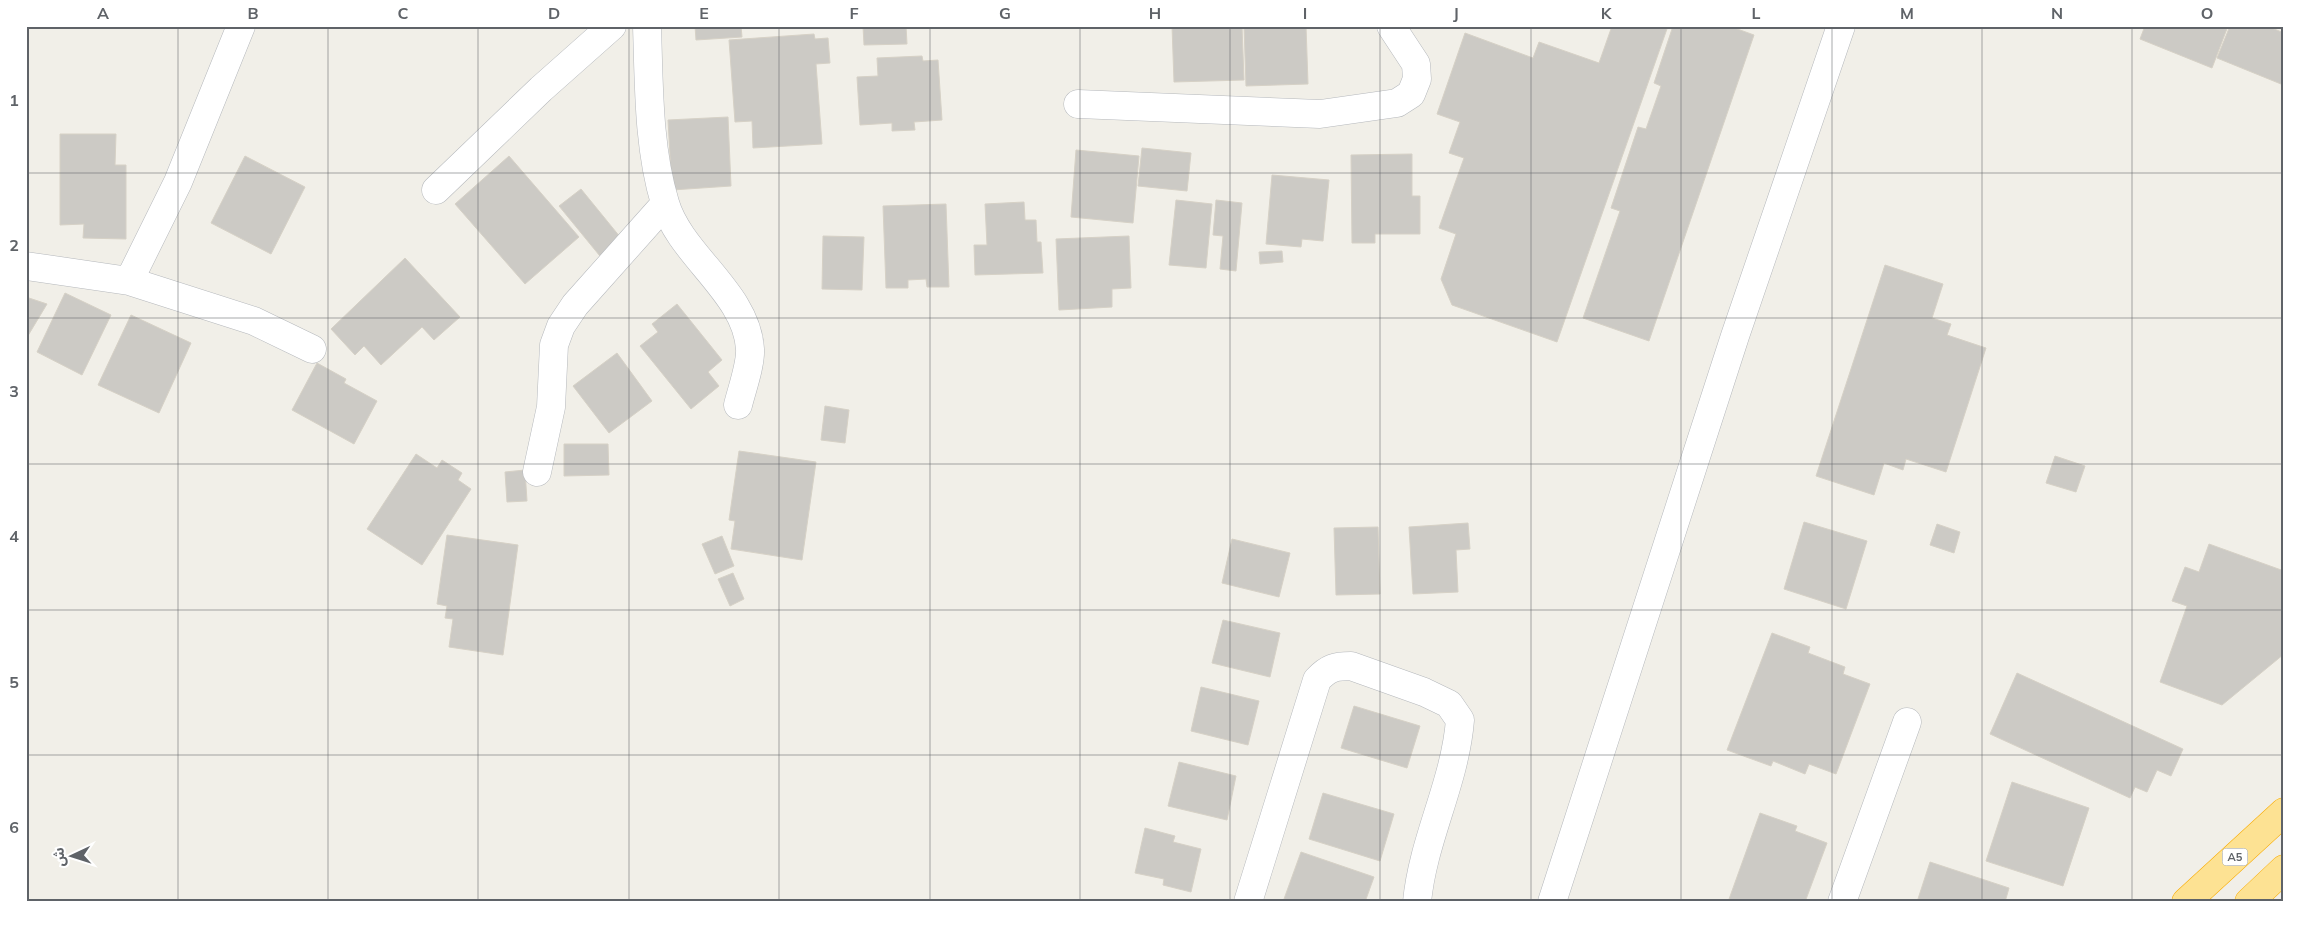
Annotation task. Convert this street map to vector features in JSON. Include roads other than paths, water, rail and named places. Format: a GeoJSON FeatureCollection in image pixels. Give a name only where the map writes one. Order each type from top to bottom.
{"type":"FeatureCollection","features":[{"type":"Feature","properties":{"kind":"highway","name":"A5"},"geometry":{"type":"LineString","coordinates":[[2186,902],[2284,812]]}},
{"type":"Feature","properties":{"kind":"highway"},"geometry":{"type":"LineString","coordinates":[[2249,902],[2284,869]]}},
{"type":"Feature","properties":{"kind":"street"},"geometry":{"type":"LineString","coordinates":[[129,281],[178,182],[241,26]]}},
{"type":"Feature","properties":{"kind":"street"},"geometry":{"type":"LineString","coordinates":[[436,190],[541,89],[612,26]]}},
{"type":"Feature","properties":{"kind":"street"},"geometry":{"type":"LineString","coordinates":[[647,26],[649,84],[656,156],[665,204],[678,233],[730,298],[744,325],[750,350],[738,405]]}},
{"type":"Feature","properties":{"kind":"street"},"geometry":{"type":"LineString","coordinates":[[1078,104],[1320,114],[1396,103],[1411,94],[1417,79],[1416,64],[1391,26]]}},
{"type":"Feature","properties":{"kind":"street"},"geometry":{"type":"LineString","coordinates":[[1552,902],[1732,345],[1841,26]]}},
{"type":"Feature","properties":{"kind":"street"},"geometry":{"type":"LineString","coordinates":[[537,472],[551,407],[554,345],[561,326],[575,306],[665,204]]}},
{"type":"Feature","properties":{"kind":"street"},"geometry":{"type":"LineString","coordinates":[[26,266],[129,281],[254,321],[312,349]]}},
{"type":"Feature","properties":{"kind":"street"},"geometry":{"type":"LineString","coordinates":[[1248,902],[1317,680],[1327,669],[1351,666],[1424,692],[1449,704],[1460,720],[1454,766],[1434,824],[1419,885],[1417,902]]}},
{"type":"Feature","properties":{"kind":"street"},"geometry":{"type":"LineString","coordinates":[[1842,902],[1907,722]]}}]}
